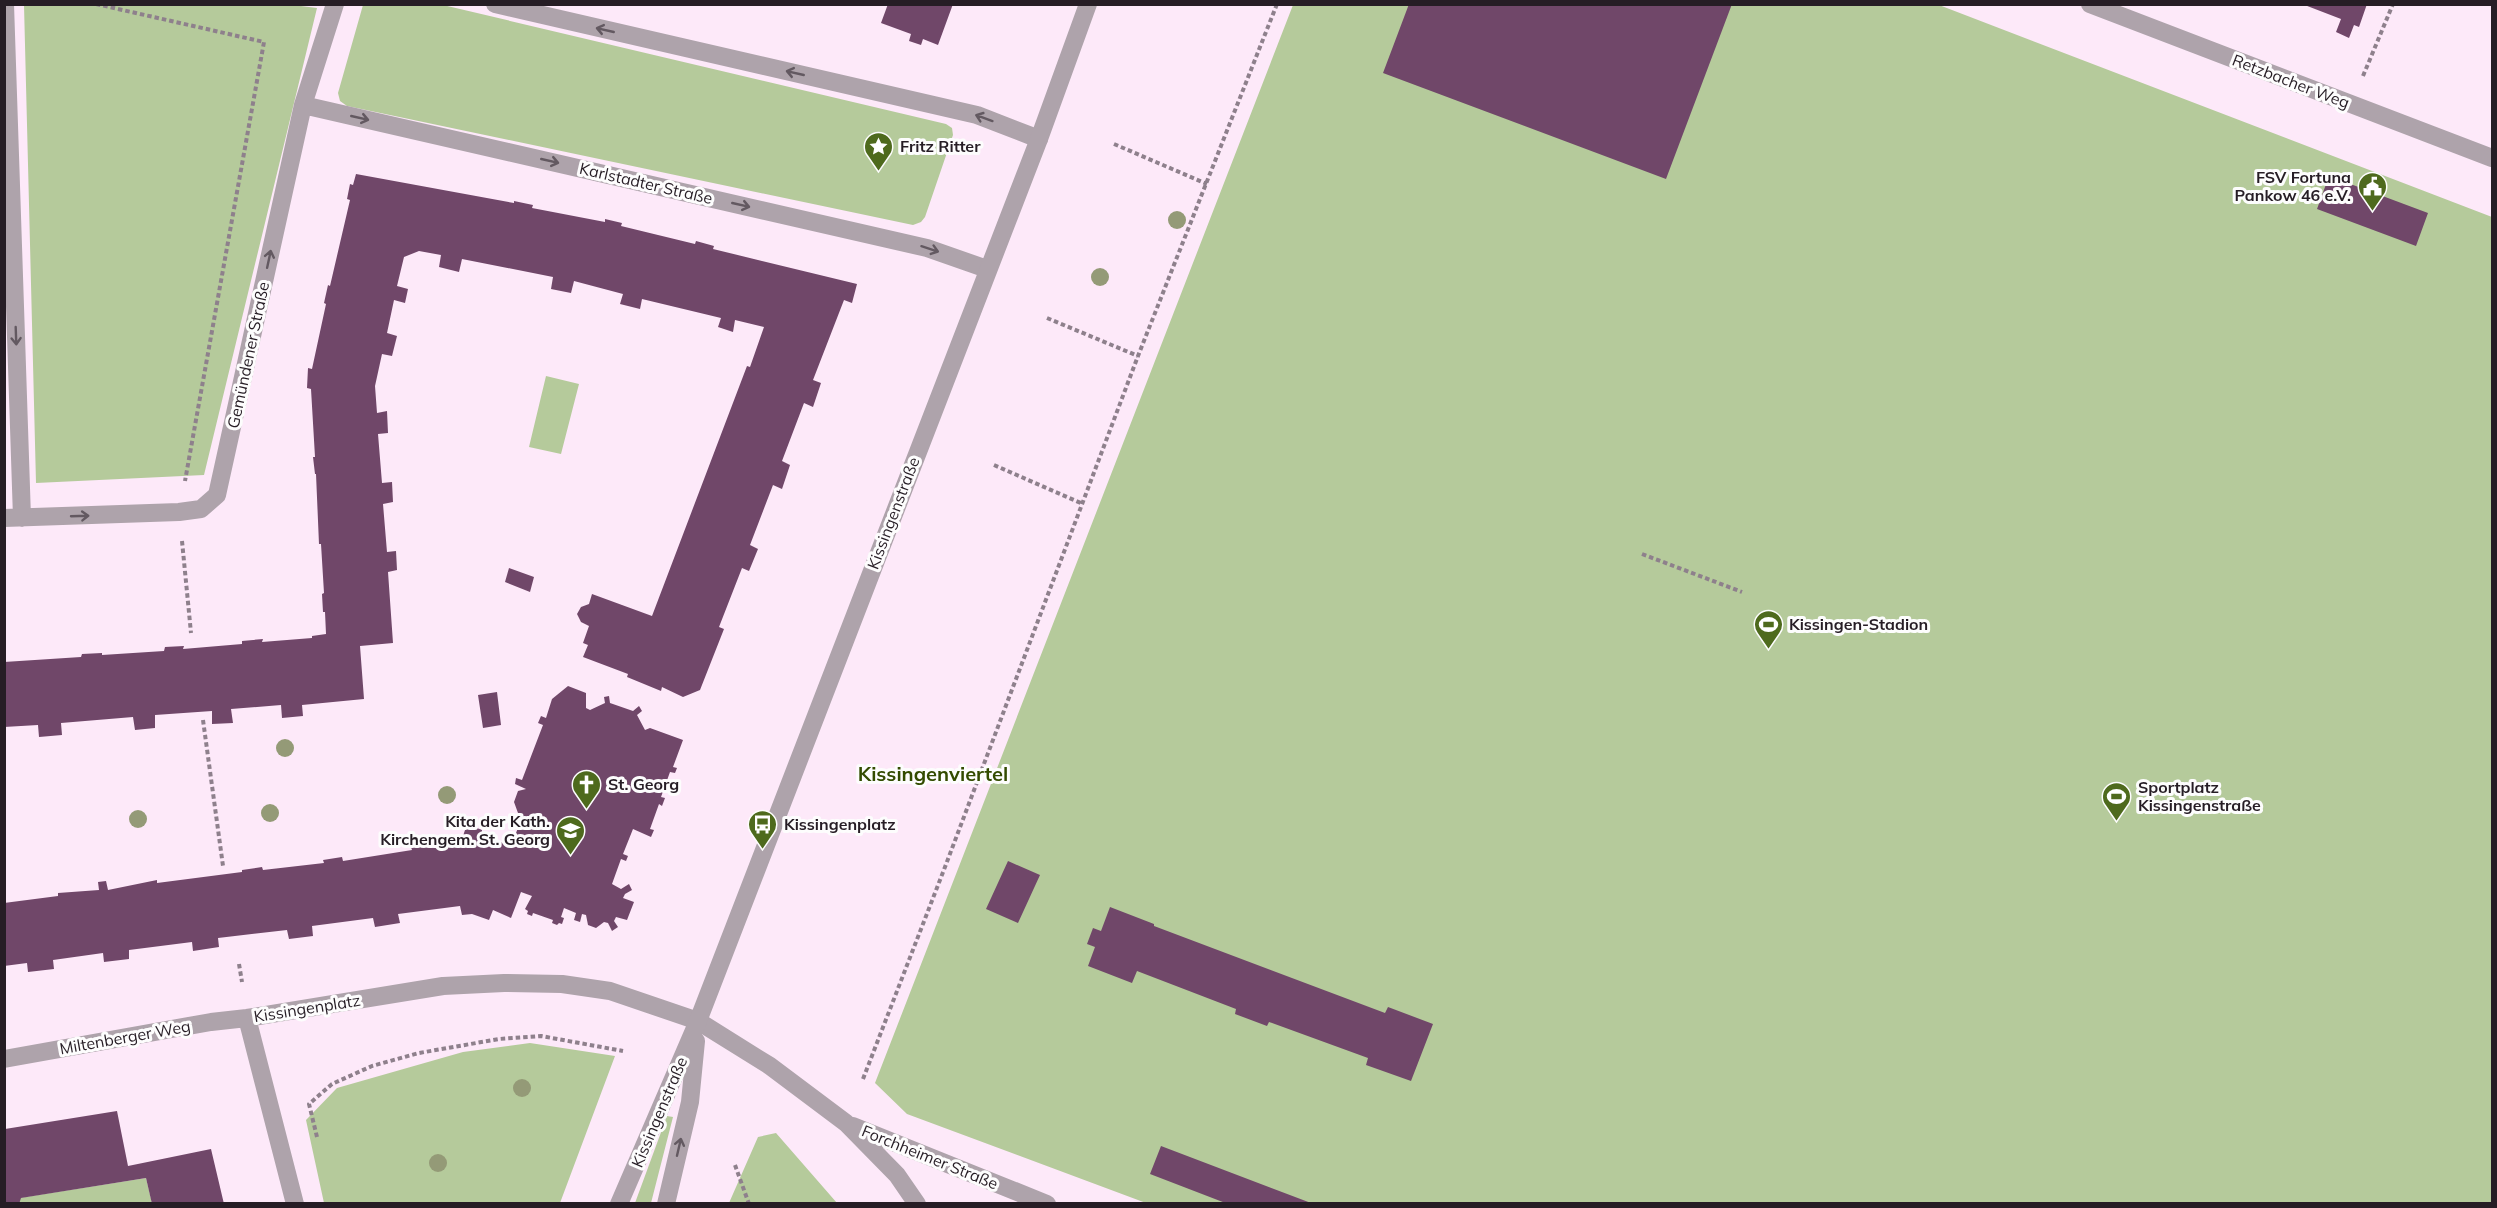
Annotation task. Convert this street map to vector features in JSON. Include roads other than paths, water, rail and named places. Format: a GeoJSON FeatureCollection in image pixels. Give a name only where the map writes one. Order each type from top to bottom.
{"type":"FeatureCollection","features":[{"type":"Feature","properties":{"kind":"street"},"geometry":{"type":"LineString","coordinates":[[4,4],[13,518]]}},
{"type":"Feature","properties":{"kind":"street","name":"Gemündener Straße"},"geometry":{"type":"LineString","coordinates":[[13,518],[179,512],[201,509],[217,495],[303,105],[335,4]]}},
{"type":"Feature","properties":{"kind":"street"},"geometry":{"type":"LineString","coordinates":[[495,4],[978,115],[1039,139]]}},
{"type":"Feature","properties":{"kind":"street","name":"Kissingenstraße"},"geometry":{"type":"LineString","coordinates":[[619,1203],[698,1021],[1039,139],[1088,4]]}},
{"type":"Feature","properties":{"kind":"street","name":"Retzbacher Weg"},"geometry":{"type":"LineString","coordinates":[[2090,4],[2493,158]]}},
{"type":"Feature","properties":{"kind":"street","name":"Karlstadter Straße"},"geometry":{"type":"LineString","coordinates":[[303,105],[927,248],[987,270]]}},
{"type":"Feature","properties":{"kind":"street","name":"Kissingenplatz"},"geometry":{"type":"LineString","coordinates":[[295,1203],[247,1018],[442,986],[504,983],[562,984],[610,991],[698,1021],[770,1066],[846,1123],[897,1175],[917,1203]]}},
{"type":"Feature","properties":{"kind":"street","name":"Miltenberger Weg"},"geometry":{"type":"LineString","coordinates":[[4,1059],[211,1022],[247,1018]]}},
{"type":"Feature","properties":{"kind":"street","name":"Kissingenstraße"},"geometry":{"type":"LineString","coordinates":[[666,1203],[690,1102],[698,1021]]}},
{"type":"Feature","properties":{"kind":"street","name":"Forchheimer Straße"},"geometry":{"type":"LineString","coordinates":[[846,1123],[1047,1203]]}},
{"type":"Feature","properties":{"kind":"place","name":"Fritz Ritter"},"geometry":{"type":"Point","coordinates":[879,172]}},
{"type":"Feature","properties":{"kind":"place","name":"FSV Fortuna Pankow 46 e.V."},"geometry":{"type":"Point","coordinates":[2372,212]}},
{"type":"Feature","properties":{"kind":"place","name":"Kissingen-Stadion"},"geometry":{"type":"Point","coordinates":[1768,650]}},
{"type":"Feature","properties":{"kind":"place","name":"St. Georg"},"geometry":{"type":"Point","coordinates":[587,810]}},
{"type":"Feature","properties":{"kind":"place","name":"Sportplatz Kissingenstraße"},"geometry":{"type":"Point","coordinates":[2117,822]}},
{"type":"Feature","properties":{"kind":"place","name":"Kissingenplatz"},"geometry":{"type":"Point","coordinates":[763,850]}},
{"type":"Feature","properties":{"kind":"place","name":"Kita der Kath. Kirchengem. St. Georg"},"geometry":{"type":"Point","coordinates":[571,856]}},
{"type":"Feature","properties":{"kind":"district","name":"Kissingenviertel"},"geometry":{"type":"Point","coordinates":[933,774]}}]}
